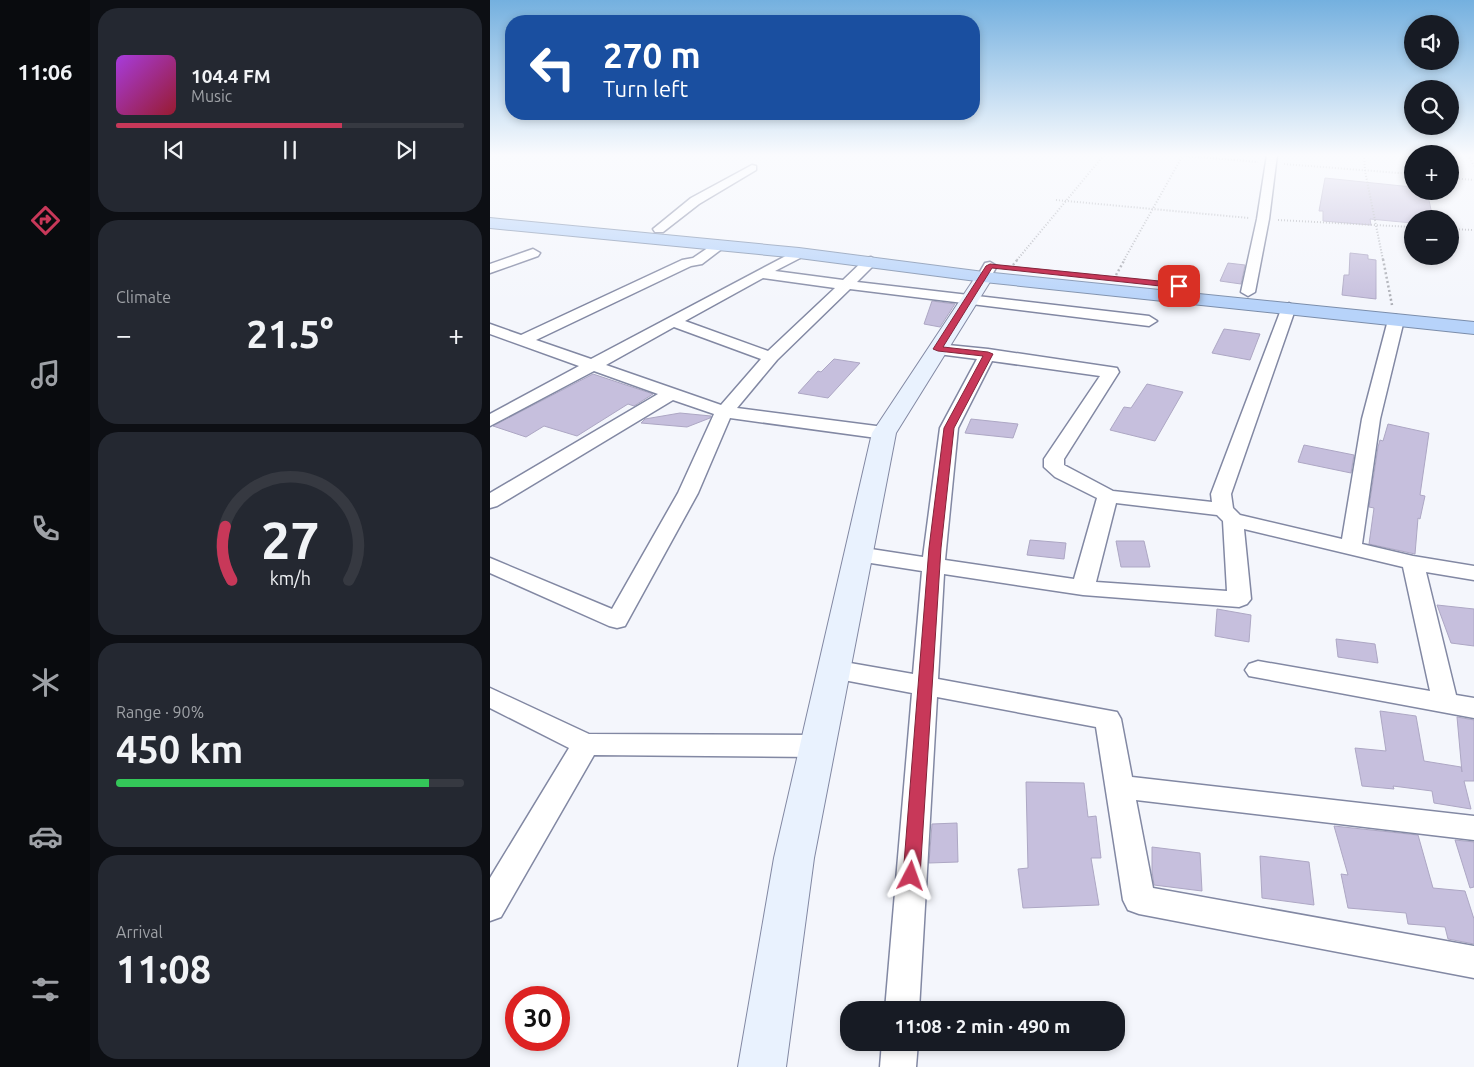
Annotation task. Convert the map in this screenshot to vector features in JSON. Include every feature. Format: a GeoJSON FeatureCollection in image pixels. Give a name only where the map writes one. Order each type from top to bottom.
{"type":"FeatureCollection","features":[{"type":"Feature","properties":{"kind":"highway"},"geometry":{"type":"LineString","coordinates":[[490,214],[659,229],[988,278],[1114,278],[1248,292],[1474,328]]}},
{"type":"Feature","properties":{"kind":"highway"},"geometry":{"type":"LineString","coordinates":[[490,224],[799,253],[988,278],[1289,307],[1474,317]]}},
{"type":"Feature","properties":{"kind":"main road"},"geometry":{"type":"LineString","coordinates":[[762,1067],[794,858],[884,433],[916,378],[988,278]]}},
{"type":"Feature","properties":{"kind":"street"},"geometry":{"type":"LineString","coordinates":[[659,229],[690,205]]}},
{"type":"Feature","properties":{"kind":"street"},"geometry":{"type":"LineString","coordinates":[[1248,292],[1265,205]]}},
{"type":"Feature","properties":{"kind":"street"},"geometry":{"type":"LineString","coordinates":[[523,340],[687,263],[697,261],[718,245]]}},
{"type":"Feature","properties":{"kind":"street"},"geometry":{"type":"LineString","coordinates":[[490,269],[533,252]]}},
{"type":"Feature","properties":{"kind":"street"},"geometry":{"type":"LineString","coordinates":[[490,421],[799,253]]}},
{"type":"Feature","properties":{"kind":"street"},"geometry":{"type":"LineString","coordinates":[[490,565],[617,620],[688,493],[724,412],[770,357],[871,262]]}},
{"type":"Feature","properties":{"kind":"street"},"geometry":{"type":"LineString","coordinates":[[763,274],[846,284],[988,278],[1149,321]]}},
{"type":"Feature","properties":{"kind":"street"},"geometry":{"type":"LineString","coordinates":[[858,554],[1083,588],[1239,599],[1228,515],[1221,494],[1289,307]]}},
{"type":"Feature","properties":{"kind":"street"},"geometry":{"type":"LineString","coordinates":[[1351,548],[1372,419],[1394,314]]}},
{"type":"Feature","properties":{"kind":"street"},"geometry":{"type":"LineString","coordinates":[[673,322],[770,357]]}},
{"type":"Feature","properties":{"kind":"street"},"geometry":{"type":"LineString","coordinates":[[490,329],[724,412],[884,433]]}},
{"type":"Feature","properties":{"kind":"street"},"geometry":{"type":"LineString","coordinates":[[938,349],[988,354],[1111,372],[1054,459],[1054,467],[1062,474],[1108,496],[1228,515],[1413,563],[1474,573]]}},
{"type":"Feature","properties":{"kind":"street"},"geometry":{"type":"LineString","coordinates":[[903,1001],[924,685],[949,428],[988,354]]}},
{"type":"Feature","properties":{"kind":"street"},"geometry":{"type":"LineString","coordinates":[[490,502],[672,393]]}},
{"type":"Feature","properties":{"kind":"street"},"geometry":{"type":"LineString","coordinates":[[490,406],[507,412]]}},
{"type":"Feature","properties":{"kind":"street"},"geometry":{"type":"LineString","coordinates":[[1083,588],[1108,496]]}},
{"type":"Feature","properties":{"kind":"street"},"geometry":{"type":"LineString","coordinates":[[1413,563],[1446,702]]}},
{"type":"Feature","properties":{"kind":"street"},"geometry":{"type":"LineString","coordinates":[[833,669],[1108,719],[1139,900],[1474,962]]}},
{"type":"Feature","properties":{"kind":"street"},"geometry":{"type":"LineString","coordinates":[[1258,670],[1474,708]]}},
{"type":"Feature","properties":{"kind":"street"},"geometry":{"type":"LineString","coordinates":[[490,697],[586,744],[817,746]]}},
{"type":"Feature","properties":{"kind":"street"},"geometry":{"type":"LineString","coordinates":[[490,907],[586,744]]}},
{"type":"Feature","properties":{"kind":"street"},"geometry":{"type":"LineString","coordinates":[[1121,787],[1474,828]]}},
{"type":"Feature","properties":{"kind":"street"},"geometry":{"type":"LineString","coordinates":[[898,1067],[899,1051]]}},
{"type":"Feature","properties":{"kind":"path"},"geometry":{"type":"LineString","coordinates":[[988,278],[1064,205]]}},
{"type":"Feature","properties":{"kind":"path"},"geometry":{"type":"LineString","coordinates":[[1108,205],[1263,220],[1404,227]]}},
{"type":"Feature","properties":{"kind":"path"},"geometry":{"type":"LineString","coordinates":[[1114,278],[1154,205]]}},
{"type":"Feature","properties":{"kind":"path"},"geometry":{"type":"LineString","coordinates":[[1371,205],[1394,314]]}},
{"type":"Feature","properties":{"kind":"path"},"geometry":{"type":"LineString","coordinates":[[1459,229],[1474,230]]}},
{"type":"Feature","properties":{"kind":"building"},"geometry":{"type":"Polygon","coordinates":[[[1320,205],[1430,205],[1431,210],[1404,210],[1404,222],[1370,219],[1371,225],[1323,221],[1323,211],[1319,211],[1320,205]]]}},
{"type":"Feature","properties":{"kind":"building"},"geometry":{"type":"Polygon","coordinates":[[[1350,253],[1368,255],[1368,259],[1376,260],[1376,299],[1342,295],[1344,275],[1349,275],[1350,253]]]}},
{"type":"Feature","properties":{"kind":"building"},"geometry":{"type":"Polygon","coordinates":[[[1228,263],[1245,265],[1241,284],[1220,281],[1228,263]]]}},
{"type":"Feature","properties":{"kind":"building"},"geometry":{"type":"Polygon","coordinates":[[[932,301],[955,304],[940,327],[924,324],[932,301]]]}},
{"type":"Feature","properties":{"kind":"building"},"geometry":{"type":"Polygon","coordinates":[[[1224,329],[1260,334],[1250,360],[1212,353],[1224,329]]]}},
{"type":"Feature","properties":{"kind":"building"},"geometry":{"type":"Polygon","coordinates":[[[834,359],[860,363],[828,398],[798,393],[818,371],[821,372],[834,359]]]}},
{"type":"Feature","properties":{"kind":"building"},"geometry":{"type":"Polygon","coordinates":[[[593,374],[653,394],[634,406],[628,404],[577,436],[544,426],[526,437],[493,426],[593,374]]]}},
{"type":"Feature","properties":{"kind":"building"},"geometry":{"type":"Polygon","coordinates":[[[1147,384],[1183,392],[1155,441],[1110,430],[1124,407],[1131,408],[1147,384]]]}},
{"type":"Feature","properties":{"kind":"building"},"geometry":{"type":"Polygon","coordinates":[[[680,413],[711,416],[687,427],[641,423],[645,419],[680,413]]]}},
{"type":"Feature","properties":{"kind":"building"},"geometry":{"type":"Polygon","coordinates":[[[971,419],[1018,424],[1013,438],[965,433],[971,419]]]}},
{"type":"Feature","properties":{"kind":"building"},"geometry":{"type":"Polygon","coordinates":[[[1388,424],[1429,433],[1420,495],[1425,496],[1420,519],[1418,518],[1415,554],[1369,544],[1374,508],[1369,507],[1378,447],[1380,440],[1383,441],[1388,424]]]}},
{"type":"Feature","properties":{"kind":"building"},"geometry":{"type":"Polygon","coordinates":[[[1304,445],[1354,455],[1351,473],[1298,462],[1304,445]]]}},
{"type":"Feature","properties":{"kind":"building"},"geometry":{"type":"Polygon","coordinates":[[[1030,540],[1066,543],[1064,559],[1027,555],[1030,540]]]}},
{"type":"Feature","properties":{"kind":"building"},"geometry":{"type":"Polygon","coordinates":[[[1116,541],[1144,541],[1150,567],[1121,567],[1116,541]]]}},
{"type":"Feature","properties":{"kind":"building"},"geometry":{"type":"Polygon","coordinates":[[[1437,605],[1474,609],[1474,646],[1451,643],[1437,605]]]}},
{"type":"Feature","properties":{"kind":"building"},"geometry":{"type":"Polygon","coordinates":[[[1217,609],[1251,615],[1249,642],[1215,636],[1217,609]]]}},
{"type":"Feature","properties":{"kind":"building"},"geometry":{"type":"Polygon","coordinates":[[[1336,639],[1375,644],[1378,663],[1338,657],[1336,639]]]}},
{"type":"Feature","properties":{"kind":"building"},"geometry":{"type":"Polygon","coordinates":[[[1380,711],[1416,716],[1424,761],[1461,767],[1462,772],[1457,717],[1474,720],[1474,781],[1464,781],[1471,809],[1434,803],[1432,791],[1393,786],[1394,789],[1362,786],[1355,748],[1386,751],[1380,711]]]}},
{"type":"Feature","properties":{"kind":"building"},"geometry":{"type":"Polygon","coordinates":[[[1026,782],[1084,783],[1088,817],[1096,816],[1101,858],[1091,858],[1099,905],[1023,908],[1018,869],[1028,868],[1026,782]]]}},
{"type":"Feature","properties":{"kind":"building"},"geometry":{"type":"Polygon","coordinates":[[[957,823],[958,862],[929,863],[932,824],[957,823]]]}},
{"type":"Feature","properties":{"kind":"building"},"geometry":{"type":"Polygon","coordinates":[[[1334,826],[1418,835],[1433,888],[1465,891],[1474,919],[1474,944],[1448,939],[1445,927],[1408,924],[1406,913],[1348,908],[1341,874],[1348,875],[1334,826]]]}},
{"type":"Feature","properties":{"kind":"building"},"geometry":{"type":"Polygon","coordinates":[[[1455,840],[1474,842],[1474,887],[1470,888],[1455,840]]]}},
{"type":"Feature","properties":{"kind":"building"},"geometry":{"type":"Polygon","coordinates":[[[1152,847],[1200,853],[1202,891],[1154,885],[1152,847]]]}},
{"type":"Feature","properties":{"kind":"building"},"geometry":{"type":"Polygon","coordinates":[[[1260,856],[1309,862],[1314,905],[1262,898],[1260,856]]]}},
{"type":"Feature","properties":{"kind":"route"},"geometry":{"type":"LineString","coordinates":[[911,876],[935,548],[949,428],[988,354],[938,349],[990,266],[1179,286]]}}]}
